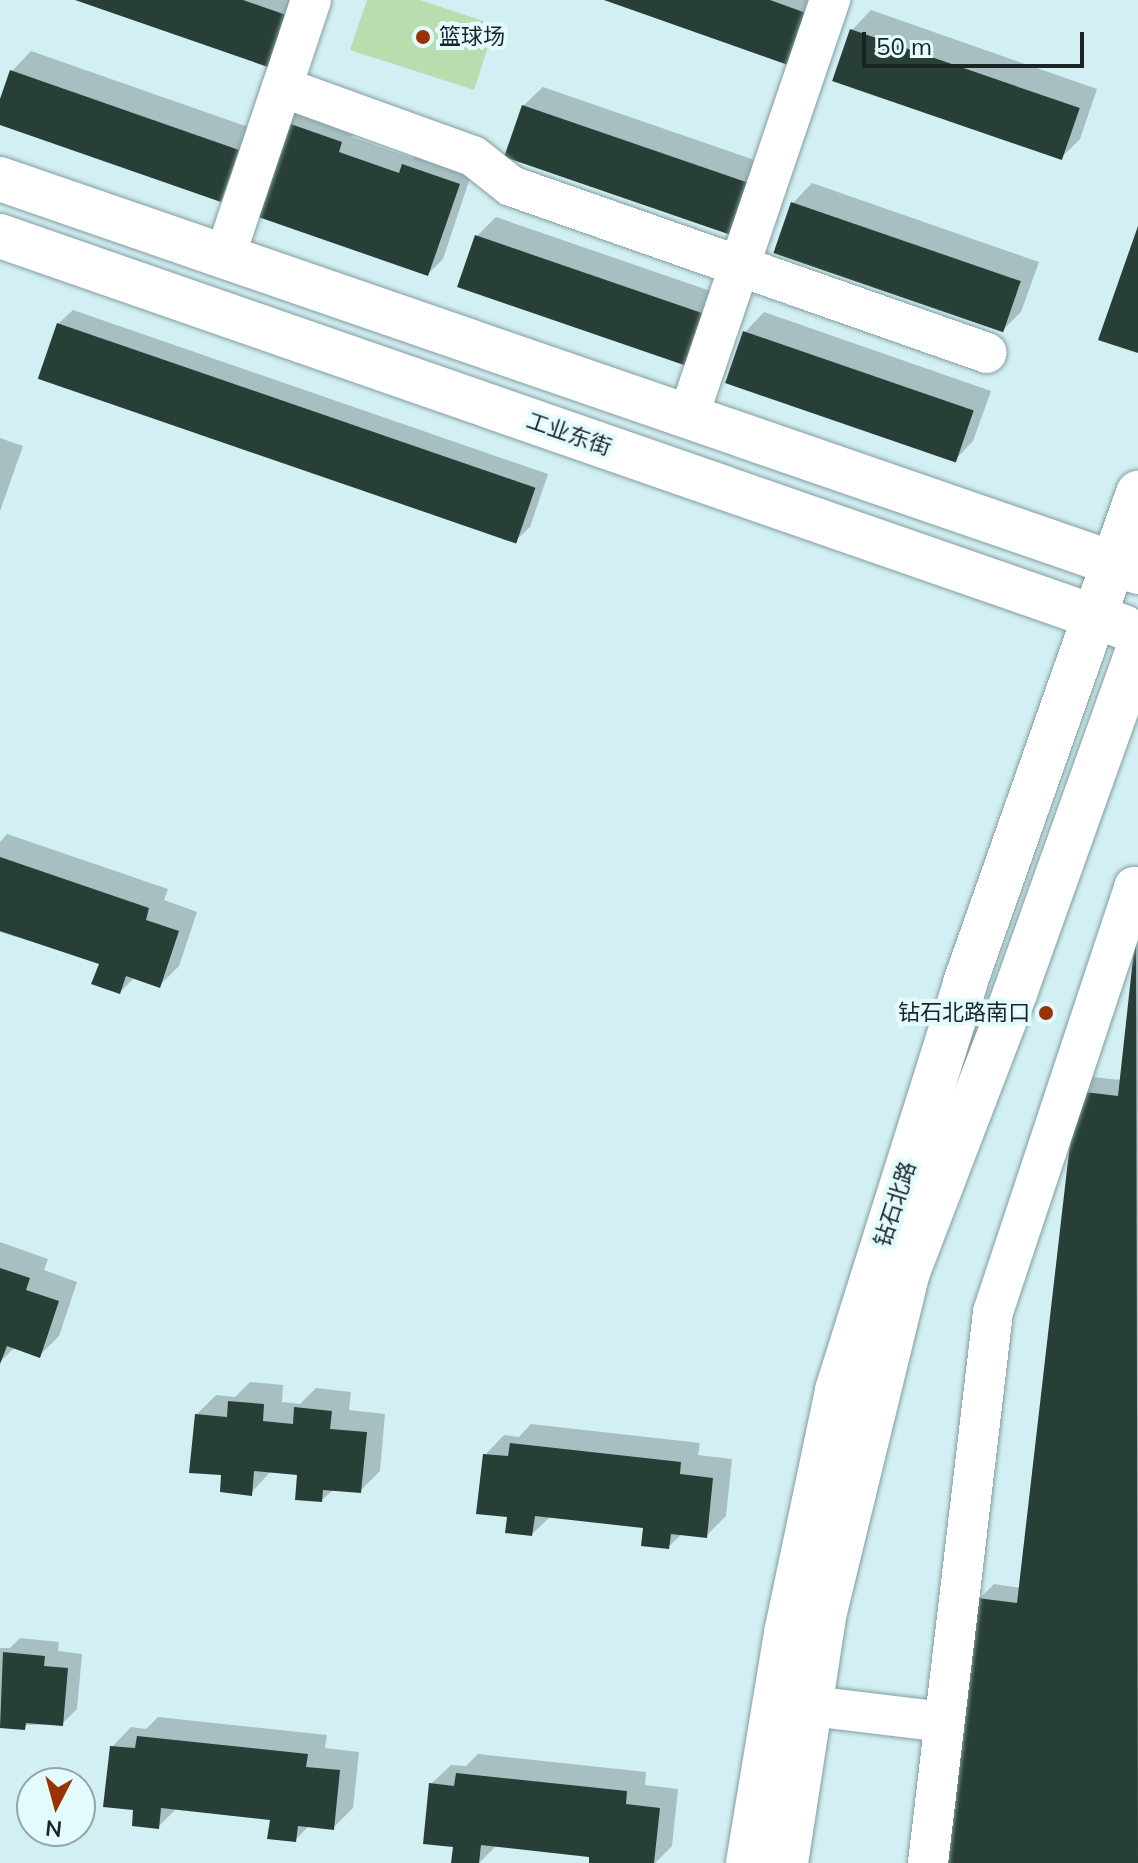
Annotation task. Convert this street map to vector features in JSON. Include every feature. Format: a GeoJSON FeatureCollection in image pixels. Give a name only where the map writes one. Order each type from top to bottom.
{"type":"FeatureCollection","features":[{"type":"Feature","properties":{"kind":"main road"},"geometry":{"type":"LineString","coordinates":[[0,179],[1126,568]]}},
{"type":"Feature","properties":{"kind":"main road","name":"工业东街"},"geometry":{"type":"LineString","coordinates":[[0,236],[1138,631]]}},
{"type":"Feature","properties":{"kind":"main road","name":"钻石北路"},"geometry":{"type":"LineString","coordinates":[[786,1863],[791,1704],[837,1390],[965,983],[1095,617],[1126,568],[1138,493]]}},
{"type":"Feature","properties":{"kind":"main road","name":"钻石北路"},"geometry":{"type":"LineString","coordinates":[[748,1863],[908,1272],[1015,993],[1138,649]]}},
{"type":"Feature","properties":{"kind":"street"},"geometry":{"type":"LineString","coordinates":[[225,256],[311,0]]}},
{"type":"Feature","properties":{"kind":"street"},"geometry":{"type":"LineString","coordinates":[[688,417],[830,0]]}},
{"type":"Feature","properties":{"kind":"street"},"geometry":{"type":"LineString","coordinates":[[282,87],[473,156],[511,186],[987,353]]}},
{"type":"Feature","properties":{"kind":"street"},"geometry":{"type":"LineString","coordinates":[[928,1863],[993,1312],[1134,887],[1138,888]]}},
{"type":"Feature","properties":{"kind":"street"},"geometry":{"type":"LineString","coordinates":[[791,1704],[944,1722]]}},
{"type":"Feature","properties":{"kind":"green space","name":"篮球场"},"geometry":{"type":"Polygon","coordinates":[[[367,0],[420,0],[495,25],[474,90],[350,50],[367,0]]]}},
{"type":"Feature","properties":{"kind":"building"},"geometry":{"type":"Polygon","coordinates":[[[75,0],[243,0],[286,15],[268,67],[75,0]]]}},
{"type":"Feature","properties":{"kind":"building"},"geometry":{"type":"Polygon","coordinates":[[[604,0],[770,0],[806,13],[788,65],[604,0]]]}},
{"type":"Feature","properties":{"kind":"building"},"geometry":{"type":"Polygon","coordinates":[[[850,29],[1080,108],[1062,160],[832,81],[850,29]]]}},
{"type":"Feature","properties":{"kind":"building"},"geometry":{"type":"Polygon","coordinates":[[[10,70],[239,150],[221,202],[0,125],[0,99],[10,70]]]}},
{"type":"Feature","properties":{"kind":"building"},"geometry":{"type":"Polygon","coordinates":[[[522,105],[752,184],[734,236],[504,157],[522,105]]]}},
{"type":"Feature","properties":{"kind":"building"},"geometry":{"type":"Polygon","coordinates":[[[282,121],[342,142],[339,152],[399,173],[402,164],[460,184],[428,276],[250,214],[282,121]]]}},
{"type":"Feature","properties":{"kind":"building"},"geometry":{"type":"Polygon","coordinates":[[[791,202],[1021,281],[1003,332],[773,253],[791,202]]]}},
{"type":"Feature","properties":{"kind":"building"},"geometry":{"type":"Polygon","coordinates":[[[1138,226],[1138,353],[1098,340],[1138,226]]]}},
{"type":"Feature","properties":{"kind":"building"},"geometry":{"type":"Polygon","coordinates":[[[475,235],[705,314],[687,366],[457,287],[475,235]]]}},
{"type":"Feature","properties":{"kind":"building"},"geometry":{"type":"Polygon","coordinates":[[[57,323],[535,488],[516,544],[38,379],[57,323]]]}},
{"type":"Feature","properties":{"kind":"building"},"geometry":{"type":"Polygon","coordinates":[[[743,331],[974,410],[956,462],[725,383],[743,331]]]}},
{"type":"Feature","properties":{"kind":"building"},"geometry":{"type":"Polygon","coordinates":[[[0,857],[149,908],[146,920],[179,931],[160,988],[126,976],[120,994],[91,984],[99,964],[0,931],[0,857]]]}},
{"type":"Feature","properties":{"kind":"building"},"geometry":{"type":"Polygon","coordinates":[[[1136,931],[1138,1863],[947,1863],[977,1598],[1017,1603],[1076,1091],[1118,1096],[1136,931]]]}},
{"type":"Feature","properties":{"kind":"building"},"geometry":{"type":"Polygon","coordinates":[[[0,1268],[30,1278],[26,1290],[59,1301],[40,1358],[7,1346],[0,1364],[0,1268]]]}},
{"type":"Feature","properties":{"kind":"building"},"geometry":{"type":"Polygon","coordinates":[[[228,1401],[264,1404],[263,1421],[293,1424],[294,1407],[332,1411],[330,1429],[367,1432],[361,1493],[323,1490],[322,1502],[295,1500],[297,1475],[254,1471],[252,1496],[220,1492],[221,1475],[189,1473],[195,1414],[227,1417],[228,1401]]]}},
{"type":"Feature","properties":{"kind":"building"},"geometry":{"type":"Polygon","coordinates":[[[510,1443],[681,1462],[680,1474],[713,1478],[707,1538],[671,1534],[669,1549],[641,1546],[643,1528],[535,1516],[532,1536],[505,1533],[507,1517],[476,1514],[483,1454],[508,1456],[510,1443]]]}},
{"type":"Feature","properties":{"kind":"building"},"geometry":{"type":"Polygon","coordinates":[[[3,1652],[45,1656],[44,1666],[68,1668],[63,1726],[26,1723],[25,1730],[0,1728],[3,1652]]]}},
{"type":"Feature","properties":{"kind":"building"},"geometry":{"type":"Polygon","coordinates":[[[137,1736],[308,1754],[306,1767],[340,1770],[334,1830],[298,1826],[296,1842],[267,1839],[270,1820],[161,1808],[159,1829],[132,1826],[133,1810],[103,1807],[110,1746],[135,1748],[137,1736]]]}},
{"type":"Feature","properties":{"kind":"building"},"geometry":{"type":"Polygon","coordinates":[[[456,1773],[627,1791],[626,1804],[660,1808],[654,1863],[589,1863],[589,1857],[481,1845],[479,1863],[451,1863],[453,1847],[423,1844],[429,1783],[454,1786],[456,1773]]]}},
{"type":"Feature","properties":{"kind":"place","name":"篮球场"},"geometry":{"type":"Point","coordinates":[423,37]}},
{"type":"Feature","properties":{"kind":"place","name":"钻石北路南口"},"geometry":{"type":"Point","coordinates":[1046,1013]}}]}
